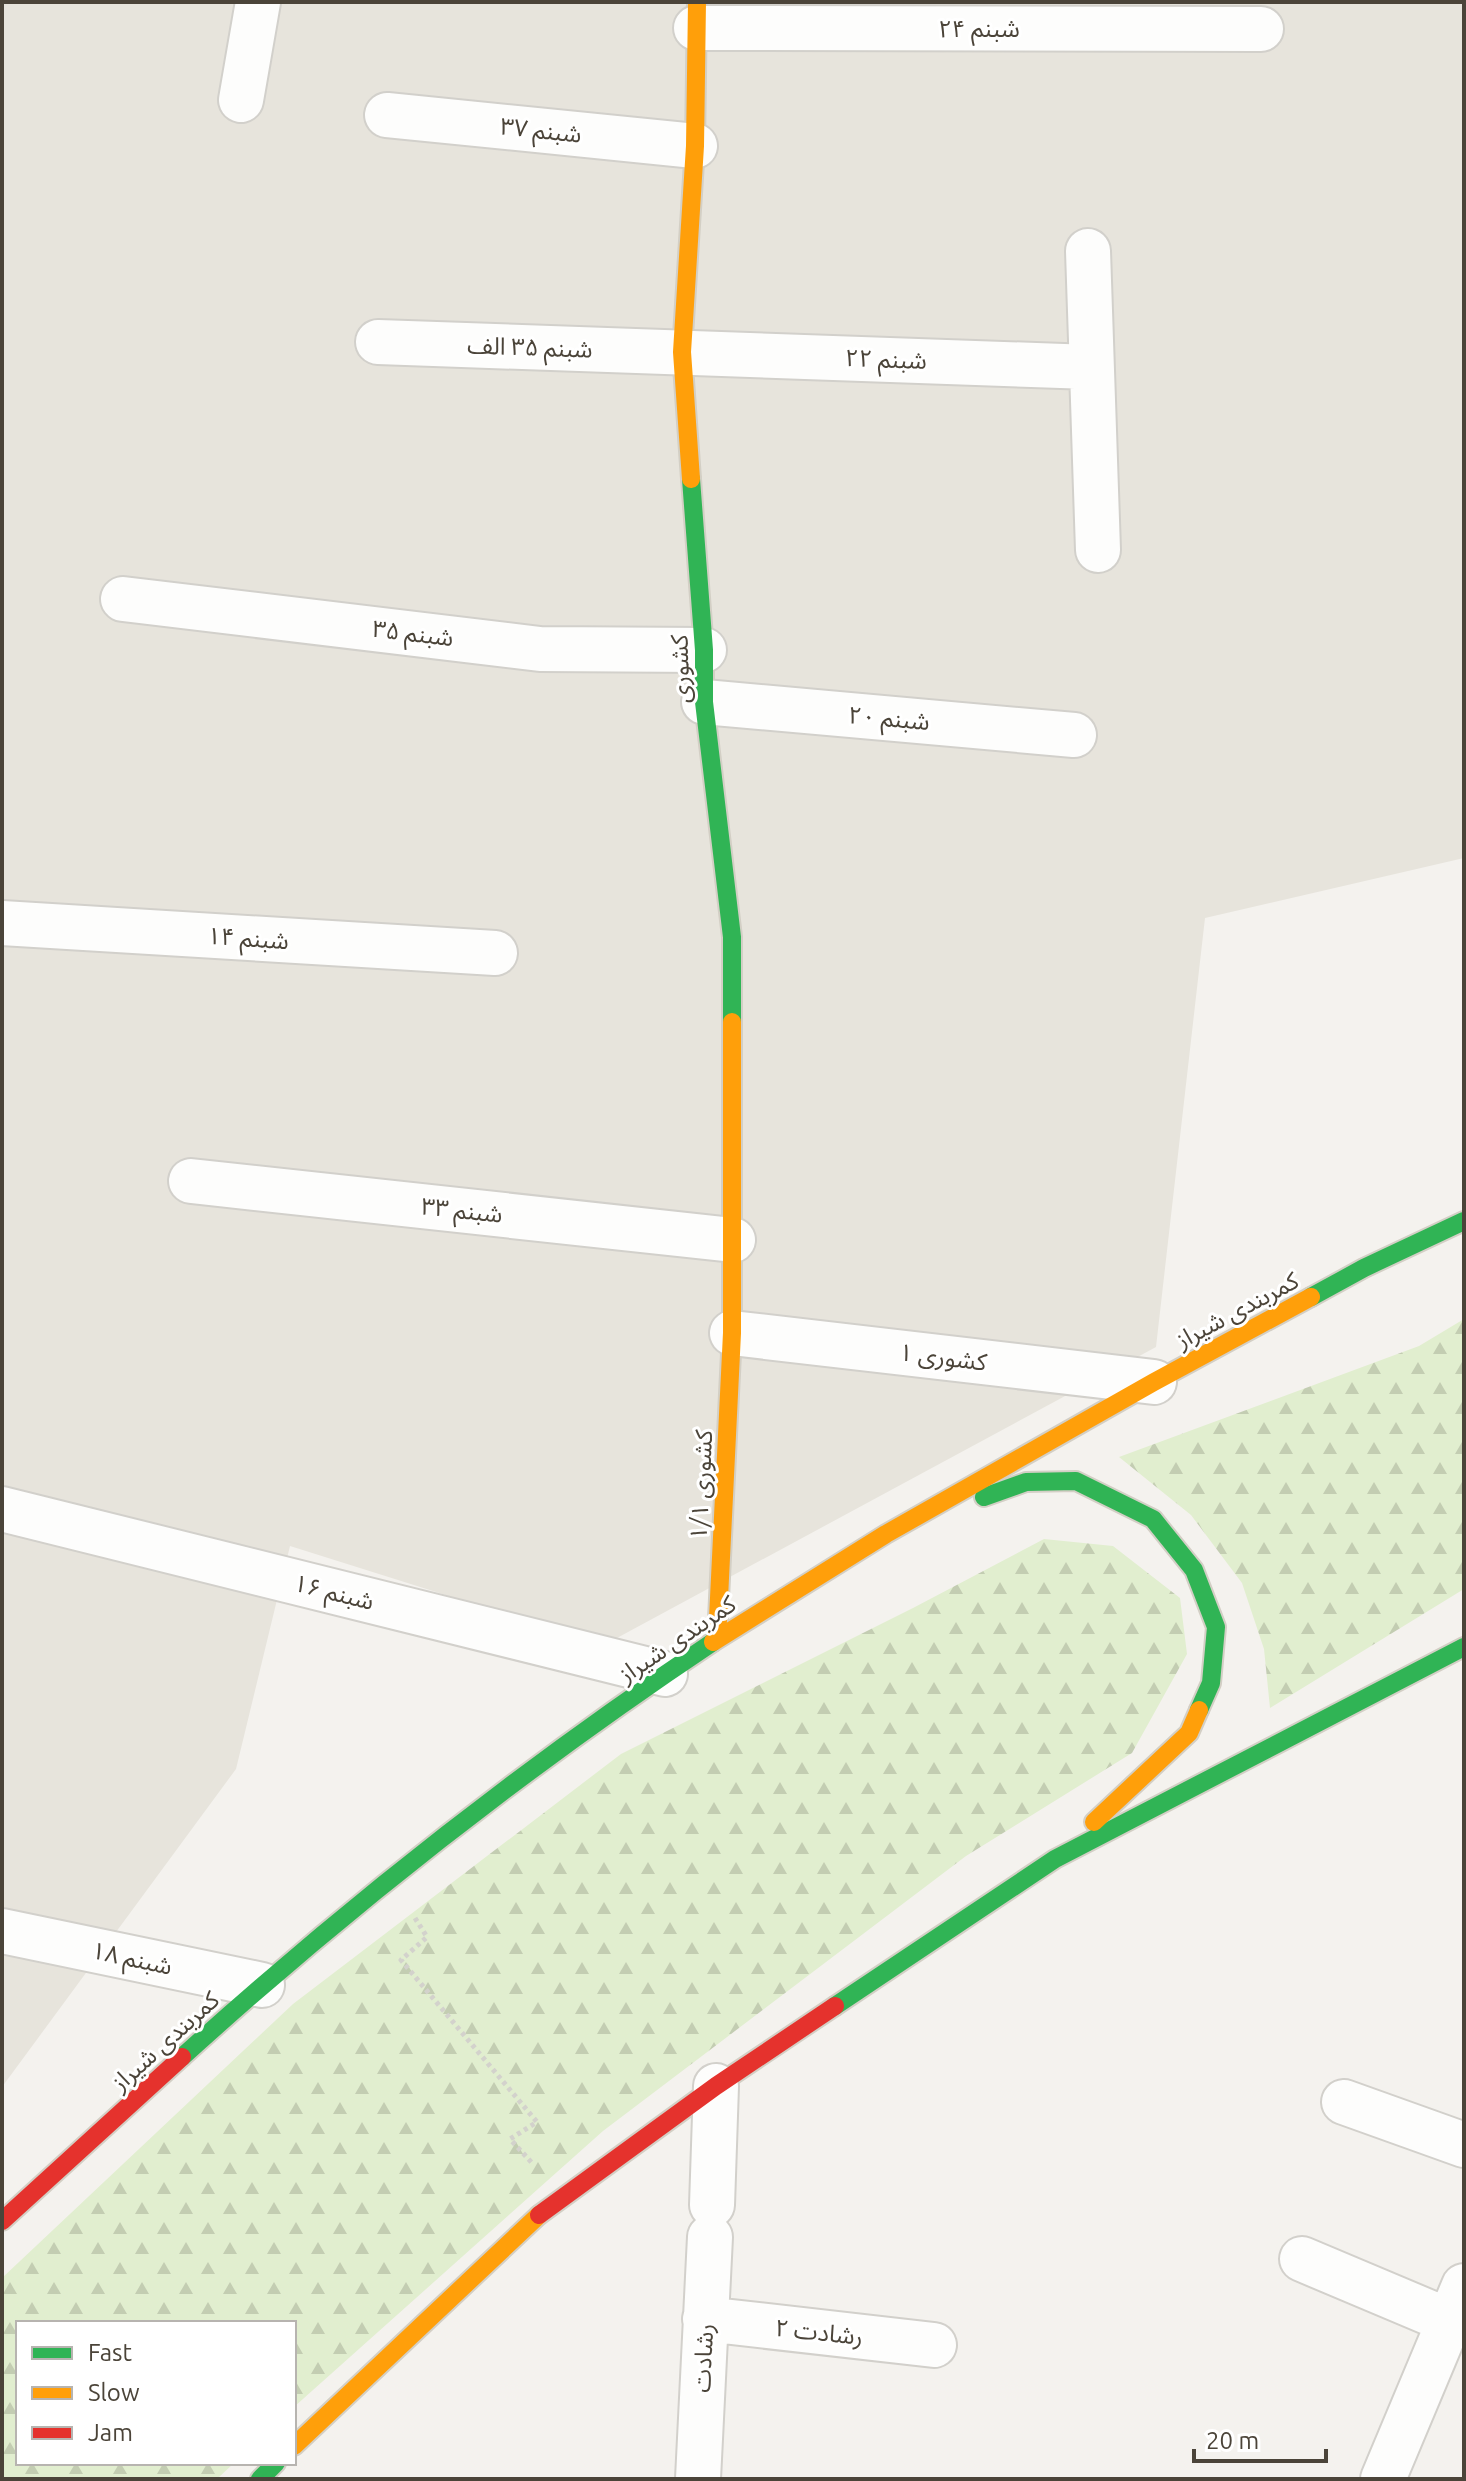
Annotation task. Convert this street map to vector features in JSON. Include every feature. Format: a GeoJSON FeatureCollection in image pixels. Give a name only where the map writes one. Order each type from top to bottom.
{"type":"FeatureCollection","features":[{"type":"Feature","properties":{"kind":"main road","name":"کشوری"},"geometry":{"type":"LineString","coordinates":[[697,15],[695,146],[682,352],[704,650],[704,702],[732,937],[732,1333]]}},
{"type":"Feature","properties":{"kind":"main road","name":"کمربندی شیراز"},"geometry":{"type":"LineString","coordinates":[[2,2221],[262,1985],[501,1791],[665,1674],[886,1534],[1154,1382],[1364,1268],[1464,1221]]}},
{"type":"Feature","properties":{"kind":"main road","name":"۱/۱ کشوری"},"geometry":{"type":"LineString","coordinates":[[717,1639],[732,1333]]}},
{"type":"Feature","properties":{"kind":"main road"},"geometry":{"type":"LineString","coordinates":[[886,1534],[1026,1482],[1076,1481],[1153,1519],[1194,1570],[1216,1627],[1211,1683],[1189,1733],[1055,1859]]}},
{"type":"Feature","properties":{"kind":"main road"},"geometry":{"type":"LineString","coordinates":[[296,2444],[530,2222],[716,2086],[1055,1859],[1464,1647]]}},
{"type":"Feature","properties":{"kind":"street"},"geometry":{"type":"LineString","coordinates":[[241,100],[258,2]]}},
{"type":"Feature","properties":{"kind":"street","name":"۲۴ شبنم"},"geometry":{"type":"LineString","coordinates":[[697,15],[1261,29]]}},
{"type":"Feature","properties":{"kind":"street","name":"۳۷ شبنم"},"geometry":{"type":"LineString","coordinates":[[387,115],[695,146]]}},
{"type":"Feature","properties":{"kind":"street"},"geometry":{"type":"LineString","coordinates":[[1088,251],[1098,550]]}},
{"type":"Feature","properties":{"kind":"street","name":"شبنم ۳۵ الف"},"geometry":{"type":"LineString","coordinates":[[378,342],[682,352]]}},
{"type":"Feature","properties":{"kind":"street","name":"۲۲ شبنم"},"geometry":{"type":"LineString","coordinates":[[682,352],[1091,367]]}},
{"type":"Feature","properties":{"kind":"street","name":"۳۵ شبنم"},"geometry":{"type":"LineString","coordinates":[[123,599],[540,649],[704,650]]}},
{"type":"Feature","properties":{"kind":"street","name":"۲۰ شبنم"},"geometry":{"type":"LineString","coordinates":[[704,702],[1074,735]]}},
{"type":"Feature","properties":{"kind":"street","name":"۱۴ شبنم"},"geometry":{"type":"LineString","coordinates":[[2,923],[495,953]]}},
{"type":"Feature","properties":{"kind":"street","name":"۳۳ شبنم"},"geometry":{"type":"LineString","coordinates":[[191,1181],[733,1240]]}},
{"type":"Feature","properties":{"kind":"street","name":"۱ کشوری"},"geometry":{"type":"LineString","coordinates":[[732,1333],[1154,1382]]}},
{"type":"Feature","properties":{"kind":"street","name":"۱۶ شبنم"},"geometry":{"type":"LineString","coordinates":[[2,1509],[665,1674]]}},
{"type":"Feature","properties":{"kind":"street","name":"۱۸ شبنم"},"geometry":{"type":"LineString","coordinates":[[2,1931],[262,1985]]}},
{"type":"Feature","properties":{"kind":"street","name":"رشادت"},"geometry":{"type":"LineString","coordinates":[[698,2479],[716,2086]]}},
{"type":"Feature","properties":{"kind":"street"},"geometry":{"type":"LineString","coordinates":[[1344,2102],[1464,2145]]}},
{"type":"Feature","properties":{"kind":"street"},"geometry":{"type":"LineString","coordinates":[[1302,2259],[1457,2304],[1383,2479]]}},
{"type":"Feature","properties":{"kind":"street","name":"۲ رشادت"},"geometry":{"type":"LineString","coordinates":[[705,2319],[934,2345]]}},
{"type":"Feature","properties":{"kind":"path"},"geometry":{"type":"LineString","coordinates":[[392,1880],[427,1937],[401,1960],[537,2122],[510,2139],[562,2197]]}},
{"type":"Feature","properties":{"kind":"shaded area"},"geometry":{"type":"Polygon","coordinates":[[[2,2],[1464,2],[1464,858],[1205,918],[1156,1347],[604,1645],[290,1546],[236,1769],[2,2087],[2,2]]]}},
{"type":"Feature","properties":{"kind":"green space"},"geometry":{"type":"Polygon","coordinates":[[[1464,1319],[1464,1589],[1270,1708],[1264,1649],[1242,1583],[1191,1515],[1119,1457],[1419,1346],[1464,1319]]]}},
{"type":"Feature","properties":{"kind":"green space"},"geometry":{"type":"Polygon","coordinates":[[[1044,1539],[1113,1546],[1180,1598],[1187,1654],[1132,1753],[966,1856],[603,2131],[296,2405],[296,2321],[16,2321],[16,2465],[232,2465],[217,2479],[2,2479],[2,2278],[293,2004],[621,1754],[1044,1539]]]}},
{"type":"Feature","properties":{"kind":"traffic: fast"},"geometry":{"type":"LineString","coordinates":[[691,479],[704,650],[704,702],[732,937],[732,1022]]}},
{"type":"Feature","properties":{"kind":"traffic: fast"},"geometry":{"type":"LineString","coordinates":[[1311,1297],[1464,1221]]}},
{"type":"Feature","properties":{"kind":"traffic: fast"},"geometry":{"type":"LineString","coordinates":[[984,1497],[1026,1482],[1076,1481],[1153,1519],[1194,1570],[1216,1627],[1211,1683],[1199,1710]]}},
{"type":"Feature","properties":{"kind":"traffic: fast"},"geometry":{"type":"LineString","coordinates":[[182,2057],[309,1946],[440,1840],[575,1738],[713,1642]]}},
{"type":"Feature","properties":{"kind":"traffic: fast"},"geometry":{"type":"LineString","coordinates":[[835,2006],[1055,1859],[1464,1647]]}},
{"type":"Feature","properties":{"kind":"traffic: fast"},"geometry":{"type":"LineString","coordinates":[[260,2479],[274,2465]]}},
{"type":"Feature","properties":{"kind":"traffic: slow"},"geometry":{"type":"LineString","coordinates":[[691,479],[682,352],[695,146],[697,2]]}},
{"type":"Feature","properties":{"kind":"traffic: slow"},"geometry":{"type":"LineString","coordinates":[[717,1639],[732,1333],[732,1022]]}},
{"type":"Feature","properties":{"kind":"traffic: slow"},"geometry":{"type":"LineString","coordinates":[[713,1642],[886,1534],[1311,1297]]}},
{"type":"Feature","properties":{"kind":"traffic: slow"},"geometry":{"type":"LineString","coordinates":[[1094,1822],[1189,1733],[1199,1710]]}},
{"type":"Feature","properties":{"kind":"traffic: slow"},"geometry":{"type":"LineString","coordinates":[[296,2444],[539,2215]]}},
{"type":"Feature","properties":{"kind":"traffic: jam"},"geometry":{"type":"LineString","coordinates":[[539,2215],[716,2086],[835,2006]]}},
{"type":"Feature","properties":{"kind":"traffic: jam"},"geometry":{"type":"LineString","coordinates":[[2,2221],[182,2057]]}}]}
